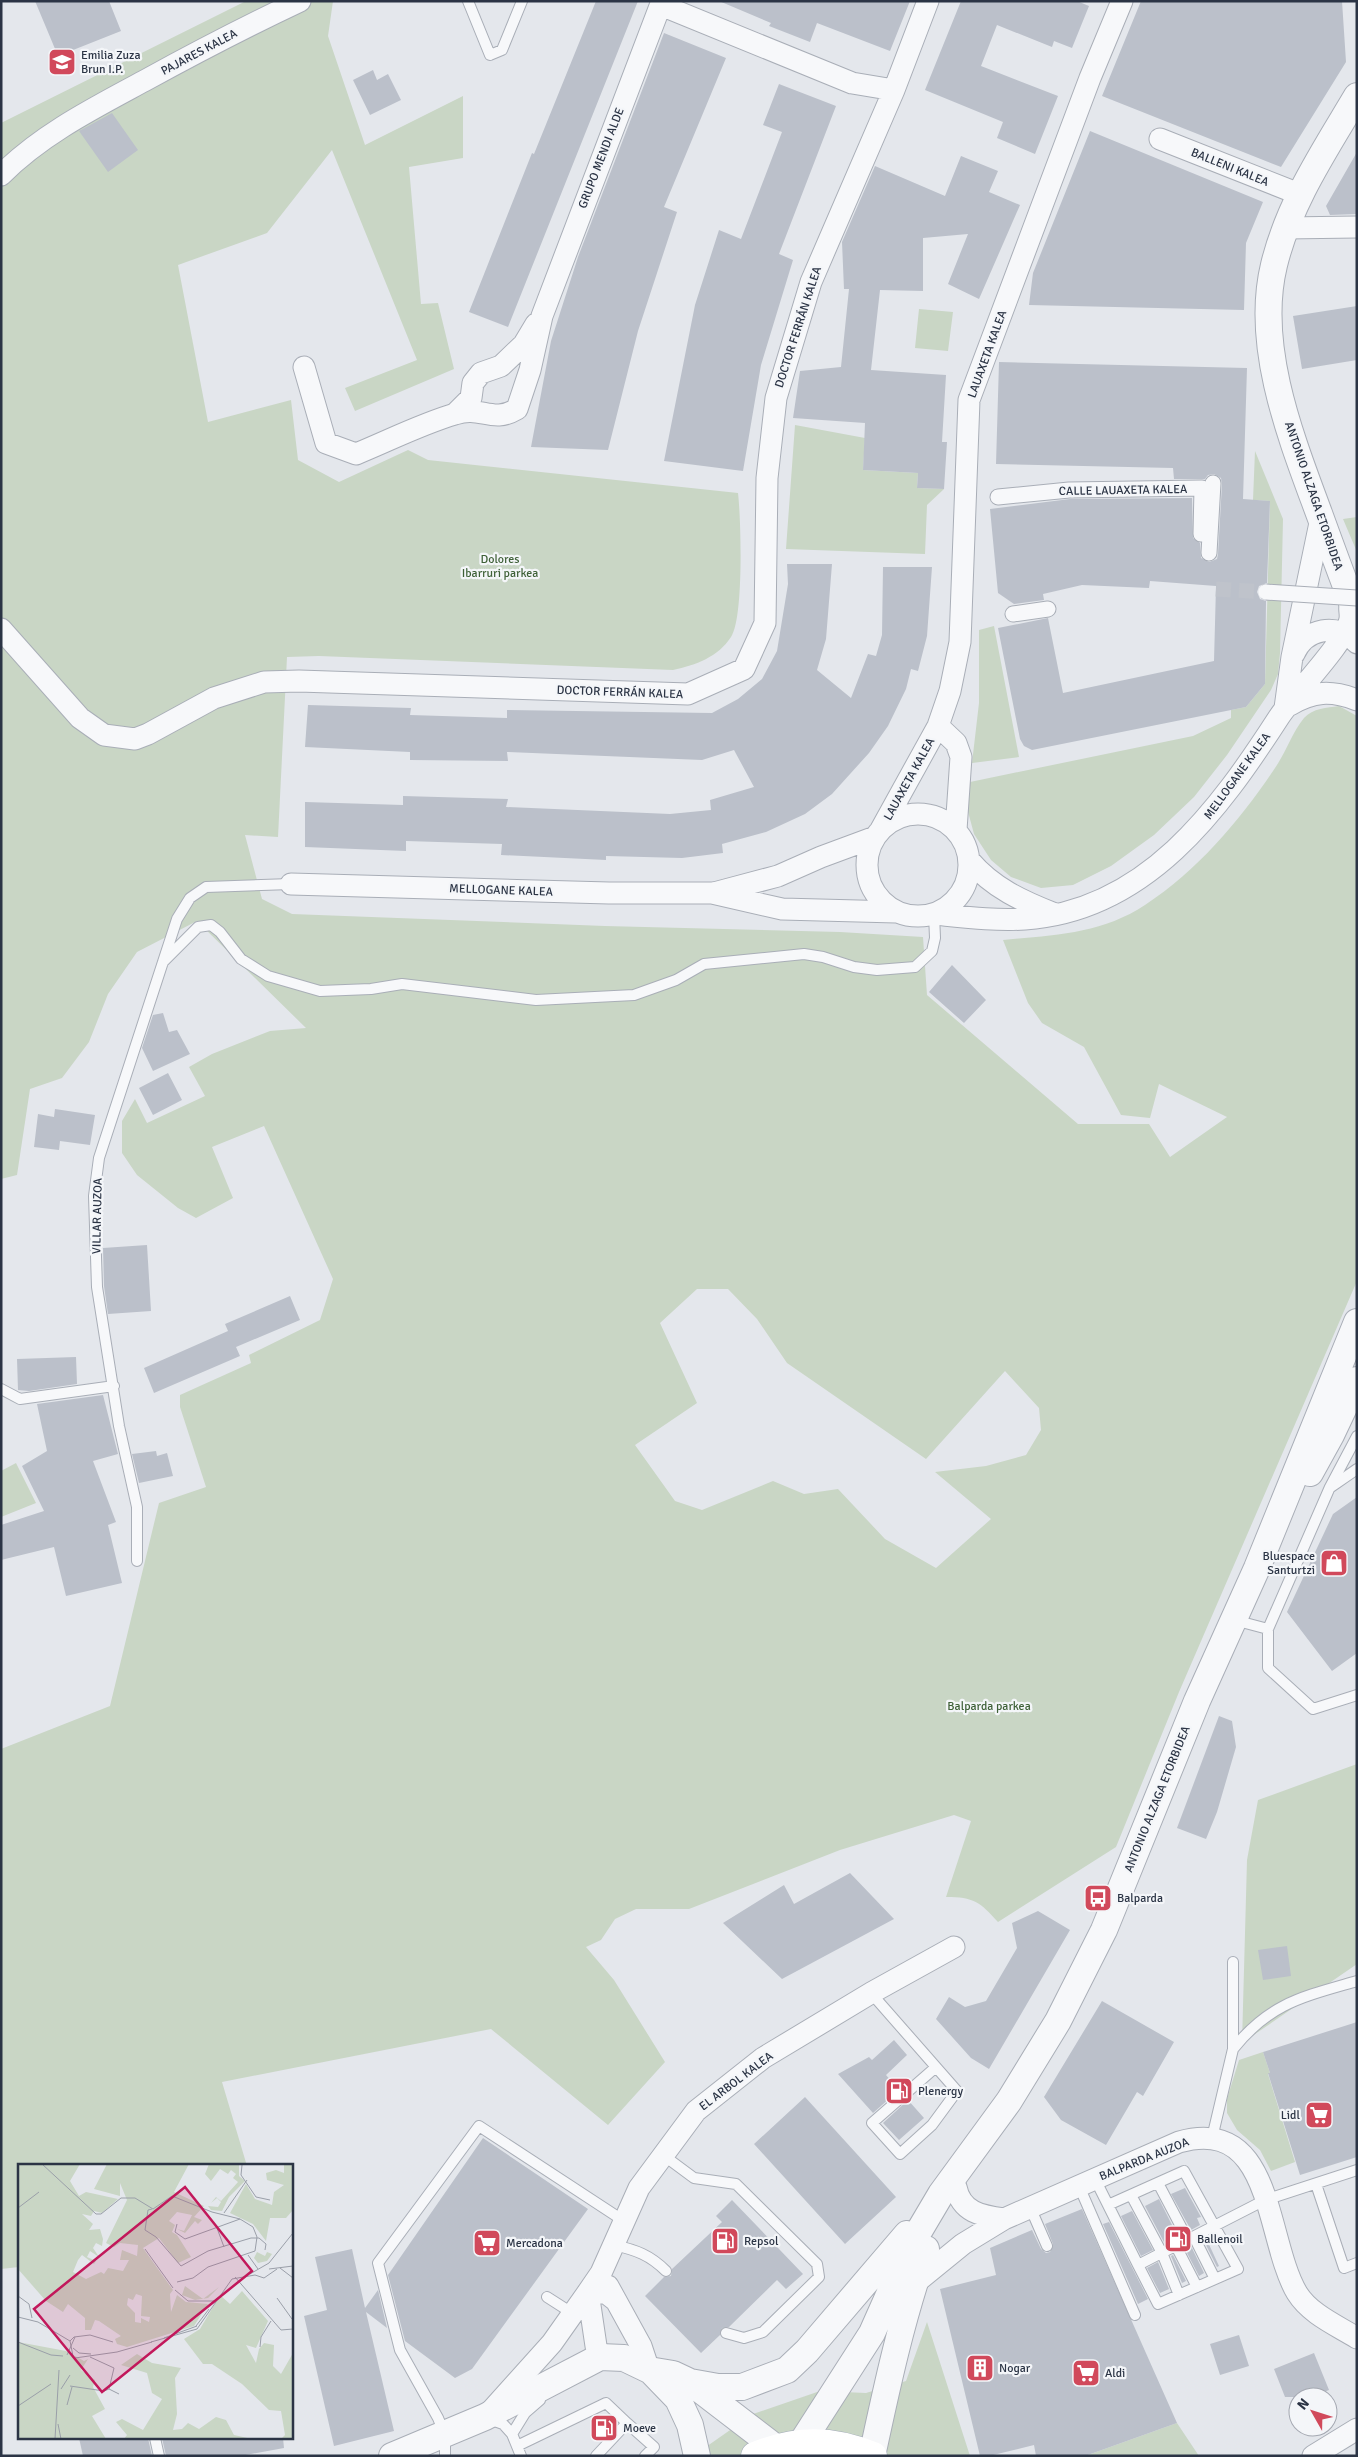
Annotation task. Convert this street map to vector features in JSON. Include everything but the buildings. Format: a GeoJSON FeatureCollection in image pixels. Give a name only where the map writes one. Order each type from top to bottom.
{"type":"FeatureCollection","features":[{"type":"Feature","properties":{"kind":"main road"},"geometry":{"type":"LineString","coordinates":[[765,2452],[802,2442],[826,2442],[850,2446],[872,2456]]}},
{"type":"Feature","properties":{"kind":"street","name":"PAJARES KALEA"},"geometry":{"type":"LineString","coordinates":[[1,175],[18,158],[72,120],[232,34],[300,1]]}},
{"type":"Feature","properties":{"kind":"street","name":"DOCTOR FERRÁN KALEA"},"geometry":{"type":"LineString","coordinates":[[1,629],[80,718],[104,735],[135,738],[148,734],[214,698],[264,682],[299,681],[688,694],[744,669],[765,623],[768,478],[776,398],[811,282],[894,90],[928,1]]}},
{"type":"Feature","properties":{"kind":"street","name":"LAUAXETA KALEA"},"geometry":{"type":"LineString","coordinates":[[877,834],[938,726],[950,690],[960,642],[969,400],[1090,78],[1122,1]]}},
{"type":"Feature","properties":{"kind":"street"},"geometry":{"type":"LineString","coordinates":[[661,3],[852,83],[894,90]]}},
{"type":"Feature","properties":{"kind":"street","name":"GRUPO MENDI ALDE"},"geometry":{"type":"LineString","coordinates":[[304,367],[326,443],[356,454],[456,413],[476,410],[494,416],[506,416],[517,409],[530,370],[542,316],[661,3]]}},
{"type":"Feature","properties":{"kind":"street","name":"ANTONIO ALZAGA ETORBIDEA"},"geometry":{"type":"LineString","coordinates":[[1353,618],[1321,518],[1297,455],[1281,402],[1270,339],[1269,298],[1272,275],[1285,228],[1299,194],[1357,96]]}},
{"type":"Feature","properties":{"kind":"street","name":"BALLENI KALEA"},"geometry":{"type":"LineString","coordinates":[[1160,139],[1299,194]]}},
{"type":"Feature","properties":{"kind":"street"},"geometry":{"type":"LineString","coordinates":[[1285,228],[1357,227]]}},
{"type":"Feature","properties":{"kind":"street","name":"GRUPO MENDI ALDE"},"geometry":{"type":"LineString","coordinates":[[456,413],[471,398],[473,383],[481,373],[501,366],[524,344],[542,316]]}},
{"type":"Feature","properties":{"kind":"street"},"geometry":{"type":"LineString","coordinates":[[1209,553],[1213,483]]}},
{"type":"Feature","properties":{"kind":"street","name":"CALLE LAUAXETA KALEA"},"geometry":{"type":"LineString","coordinates":[[998,497],[1025,491],[1202,488],[1201,534]]}},
{"type":"Feature","properties":{"kind":"street","name":"MELLOGANE KALEA"},"geometry":{"type":"LineString","coordinates":[[1285,708],[1292,657],[1321,518]]}},
{"type":"Feature","properties":{"kind":"street"},"geometry":{"type":"LineString","coordinates":[[1266,592],[1353,618]]}},
{"type":"Feature","properties":{"kind":"street"},"geometry":{"type":"LineString","coordinates":[[1013,614],[1031,616],[1048,609]]}},
{"type":"Feature","properties":{"kind":"street","name":"MELLOGANE KALEA"},"geometry":{"type":"LineString","coordinates":[[1292,657],[1304,639],[1318,630],[1333,630],[1353,618]]}},
{"type":"Feature","properties":{"kind":"street","name":"MELLOGANE KALEA"},"geometry":{"type":"LineString","coordinates":[[934,914],[997,919],[1026,919],[1056,914],[1086,905],[1117,892],[1145,875],[1181,846],[1218,806],[1285,708],[1353,618]]}},
{"type":"Feature","properties":{"kind":"street","name":"MELLOGANE KALEA"},"geometry":{"type":"LineString","coordinates":[[1285,708],[1306,696],[1322,692],[1342,694],[1357,700]]}},
{"type":"Feature","properties":{"kind":"street","name":"LAUAXETA KALEA"},"geometry":{"type":"LineString","coordinates":[[938,726],[956,744],[961,756],[956,830]]}},
{"type":"Feature","properties":{"kind":"street"},"geometry":{"type":"LineString","coordinates":[[926,814],[943,820],[956,830],[966,847],[970,861],[968,878],[961,894],[949,906],[934,914],[916,917],[896,912],[878,897],[868,876],[867,860],[877,834],[893,820],[909,815],[926,814]]}},
{"type":"Feature","properties":{"kind":"street","name":"MELLOGANE KALEA"},"geometry":{"type":"LineString","coordinates":[[712,894],[778,876],[877,834]]}},
{"type":"Feature","properties":{"kind":"street"},"geometry":{"type":"LineString","coordinates":[[970,861],[995,886],[1029,904],[1056,914]]}},
{"type":"Feature","properties":{"kind":"street","name":"MELLOGANE KALEA"},"geometry":{"type":"LineString","coordinates":[[291,884],[712,894],[782,909],[896,912]]}},
{"type":"Feature","properties":{"kind":"street","name":"ANTONIO ALZAGA ETORBIDEA"},"geometry":{"type":"LineString","coordinates":[[949,2190],[971,2153],[1009,2101],[1058,2020],[1104,1930],[1233,1620],[1349,1351],[1357,1322]]}},
{"type":"Feature","properties":{"kind":"street","name":"ANTONIO ALZAGA ETORBIDEA"},"geometry":{"type":"LineString","coordinates":[[1257,1568],[1332,1435],[1357,1380]]}},
{"type":"Feature","properties":{"kind":"street","name":"EL ARBOL KALEA"},"geometry":{"type":"LineString","coordinates":[[588,2292],[601,2273],[639,2188],[696,2111],[763,2058],[871,1993],[954,1947]]}},
{"type":"Feature","properties":{"kind":"street","name":"BALPARDA AUZOA"},"geometry":{"type":"LineString","coordinates":[[914,2284],[963,2244],[1004,2219],[1179,2142],[1191,2139],[1212,2138],[1228,2144],[1247,2157],[1256,2172],[1290,2278],[1299,2296],[1310,2309],[1357,2338]]}},
{"type":"Feature","properties":{"kind":"street"},"geometry":{"type":"LineString","coordinates":[[949,2190],[973,2212],[984,2217],[1004,2219]]}},
{"type":"Feature","properties":{"kind":"street"},"geometry":{"type":"LineString","coordinates":[[872,2456],[889,2376],[914,2284],[949,2190]]}},
{"type":"Feature","properties":{"kind":"street"},"geometry":{"type":"LineString","coordinates":[[392,2456],[445,2445],[485,2418],[600,2357],[624,2358],[649,2370],[673,2374],[690,2382],[718,2387],[742,2387],[787,2370],[807,2351],[949,2190]]}},
{"type":"Feature","properties":{"kind":"street"},"geometry":{"type":"LineString","coordinates":[[802,2442],[872,2333],[912,2243],[949,2190]]}},
{"type":"Feature","properties":{"kind":"street"},"geometry":{"type":"LineString","coordinates":[[963,2244],[973,2212]]}},
{"type":"Feature","properties":{"kind":"street"},"geometry":{"type":"LineString","coordinates":[[601,2273],[641,2346],[649,2370],[678,2399],[690,2424],[697,2456]]}},
{"type":"Feature","properties":{"kind":"street"},"geometry":{"type":"LineString","coordinates":[[485,2418],[524,2372],[552,2343],[588,2292]]}},
{"type":"Feature","properties":{"kind":"street"},"geometry":{"type":"LineString","coordinates":[[588,2292],[606,2293],[615,2300]]}},
{"type":"Feature","properties":{"kind":"street"},"geometry":{"type":"LineString","coordinates":[[588,2292],[600,2357]]}},
{"type":"Feature","properties":{"kind":"street"},"geometry":{"type":"LineString","coordinates":[[690,2382],[765,2452]]}},
{"type":"Feature","properties":{"kind":"street"},"geometry":{"type":"LineString","coordinates":[[1313,2456],[1357,2429]]}},
{"type":"Feature","properties":{"kind":"lane"},"geometry":{"type":"LineString","coordinates":[[468,1],[490,55],[502,50],[522,1]]}},
{"type":"Feature","properties":{"kind":"lane","name":"VILLAR AUZOA"},"geometry":{"type":"LineString","coordinates":[[137,1561],[137,1507],[119,1426],[97,1287],[94,1196],[99,1158],[177,919],[190,898],[206,887],[291,884]]}},
{"type":"Feature","properties":{"kind":"lane"},"geometry":{"type":"LineString","coordinates":[[163,962],[198,928],[211,925],[220,932],[241,959],[268,976],[320,991],[362,990],[402,984],[536,1000],[592,999],[634,995],[676,980],[704,964],[804,954],[823,957],[854,967],[877,970],[915,967],[932,951],[935,938],[934,914]]}},
{"type":"Feature","properties":{"kind":"lane"},"geometry":{"type":"LineString","coordinates":[[1,1389],[20,1399],[114,1386]]}},
{"type":"Feature","properties":{"kind":"lane"},"geometry":{"type":"LineString","coordinates":[[1357,1436],[1330,1487],[1268,1629],[1268,1668],[1313,1709],[1357,1694]]}},
{"type":"Feature","properties":{"kind":"lane"},"geometry":{"type":"LineString","coordinates":[[1330,1487],[1357,1469]]}},
{"type":"Feature","properties":{"kind":"lane"},"geometry":{"type":"LineString","coordinates":[[1233,1620],[1268,1629]]}},
{"type":"Feature","properties":{"kind":"lane"},"geometry":{"type":"LineString","coordinates":[[1212,2138],[1233,2049],[1233,1962]]}},
{"type":"Feature","properties":{"kind":"lane"},"geometry":{"type":"LineString","coordinates":[[1233,2049],[1254,2025],[1276,2009],[1298,1998],[1357,1981]]}},
{"type":"Feature","properties":{"kind":"lane"},"geometry":{"type":"LineString","coordinates":[[871,1993],[936,2067],[957,2091],[932,2125],[900,2154],[872,2123],[936,2067]]}},
{"type":"Feature","properties":{"kind":"lane"},"geometry":{"type":"LineString","coordinates":[[445,2445],[438,2418],[400,2350],[378,2263],[479,2126],[624,2221]]}},
{"type":"Feature","properties":{"kind":"lane"},"geometry":{"type":"LineString","coordinates":[[663,2155],[694,2178],[736,2184],[818,2264],[819,2277],[763,2332],[744,2338],[726,2333]]}},
{"type":"Feature","properties":{"kind":"lane"},"geometry":{"type":"LineString","coordinates":[[1138,2266],[1265,2200],[1357,2170]]}},
{"type":"Feature","properties":{"kind":"lane"},"geometry":{"type":"LineString","coordinates":[[1087,2183],[1108,2205],[1158,2304],[1238,2269],[1184,2171],[1108,2205]]}},
{"type":"Feature","properties":{"kind":"lane"},"geometry":{"type":"LineString","coordinates":[[1087,2183],[1135,2316]]}},
{"type":"Feature","properties":{"kind":"lane"},"geometry":{"type":"LineString","coordinates":[[1158,2183],[1215,2279]]}},
{"type":"Feature","properties":{"kind":"lane"},"geometry":{"type":"LineString","coordinates":[[1316,2184],[1344,2268],[1357,2264]]}},
{"type":"Feature","properties":{"kind":"lane"},"geometry":{"type":"LineString","coordinates":[[1131,2195],[1162,2253],[1179,2295]]}},
{"type":"Feature","properties":{"kind":"lane"},"geometry":{"type":"LineString","coordinates":[[1030,2208],[1047,2246]]}},
{"type":"Feature","properties":{"kind":"lane"},"geometry":{"type":"LineString","coordinates":[[614,2245],[639,2251],[653,2258],[666,2271]]}},
{"type":"Feature","properties":{"kind":"lane"},"geometry":{"type":"LineString","coordinates":[[1176,2246],[1197,2287]]}},
{"type":"Feature","properties":{"kind":"lane"},"geometry":{"type":"LineString","coordinates":[[547,2297],[572,2313]]}},
{"type":"Feature","properties":{"kind":"lane"},"geometry":{"type":"LineString","coordinates":[[512,2434],[525,2413],[547,2393],[600,2357]]}},
{"type":"Feature","properties":{"kind":"lane"},"geometry":{"type":"LineString","coordinates":[[485,2418],[503,2424],[512,2434],[519,2451],[606,2403],[654,2447],[645,2456]]}},
{"type":"Feature","properties":{"kind":"lane"},"geometry":{"type":"LineString","coordinates":[[596,2456],[627,2422]]}},
{"type":"Feature","properties":{"kind":"lane"},"geometry":{"type":"LineString","coordinates":[[155,2440],[159,2456]]}},
{"type":"Feature","properties":{"kind":"green space"},"geometry":{"type":"Polygon","coordinates":[[[246,1],[333,1],[328,36],[365,145],[463,96],[463,158],[409,167],[421,304],[438,303],[454,369],[355,411],[345,388],[417,360],[332,150],[267,233],[178,265],[208,422],[291,400],[298,460],[339,482],[408,450],[428,460],[738,493],[740,523],[740,590],[735,626],[731,637],[720,650],[690,666],[673,670],[319,656],[287,657],[278,837],[245,835],[262,899],[292,914],[605,926],[840,932],[923,937],[927,995],[1078,1124],[1149,1124],[1170,1157],[1227,1117],[1159,1084],[1150,1118],[1121,1115],[1084,1047],[1042,1023],[1028,1003],[1003,940],[1077,932],[1094,928],[1128,915],[1145,905],[1165,891],[1201,860],[1233,825],[1275,768],[1304,718],[1320,709],[1339,706],[1357,716],[1357,1281],[1179,1692],[1116,1847],[998,1922],[976,1902],[963,1898],[946,1897],[971,1821],[954,1815],[840,1850],[689,1909],[636,1909],[615,1919],[601,1940],[586,1947],[614,1980],[665,2062],[608,2125],[491,2029],[222,2082],[246,2164],[18,2164],[18,2267],[1,2269],[1,1749],[110,1706],[159,1503],[206,1487],[180,1407],[180,1395],[251,1363],[249,1355],[320,1320],[333,1279],[264,1126],[212,1147],[233,1198],[196,1218],[178,1208],[137,1175],[122,1153],[122,1121],[135,1099],[147,1123],[205,1096],[189,1067],[212,1054],[270,1031],[306,1028],[197,921],[137,952],[108,994],[89,1042],[62,1078],[30,1089],[17,1175],[1,1179],[1,123],[246,1]],[[697,1289],[660,1323],[697,1403],[635,1445],[675,1501],[702,1510],[773,1481],[804,1494],[838,1489],[885,1539],[936,1568],[991,1519],[935,1472],[986,1466],[1026,1455],[1041,1430],[1039,1408],[1005,1371],[926,1459],[787,1363],[757,1319],[728,1289],[697,1289]]]}},
{"type":"Feature","properties":{"kind":"green space"},"geometry":{"type":"Polygon","coordinates":[[[919,309],[953,312],[948,351],[915,348],[919,309]]]}},
{"type":"Feature","properties":{"kind":"green space"},"geometry":{"type":"Polygon","coordinates":[[[795,425],[865,438],[863,470],[918,473],[917,488],[944,489],[927,505],[925,554],[786,549],[795,425]]]}},
{"type":"Feature","properties":{"kind":"green space"},"geometry":{"type":"Polygon","coordinates":[[[1255,451],[1283,519],[1280,653],[1278,674],[1271,690],[1227,755],[1194,797],[1154,835],[1111,866],[1073,885],[1041,888],[1011,877],[991,860],[974,834],[967,808],[970,782],[1193,736],[1231,718],[1231,710],[1246,707],[1265,684],[1270,501],[1253,500],[1255,451]]]}},
{"type":"Feature","properties":{"kind":"green space"},"geometry":{"type":"Polygon","coordinates":[[[1357,517],[1357,552],[1343,519],[1357,517]]]}},
{"type":"Feature","properties":{"kind":"green space"},"geometry":{"type":"Polygon","coordinates":[[[994,626],[1019,757],[972,763],[979,703],[979,630],[994,626]]]}},
{"type":"Feature","properties":{"kind":"green space"},"geometry":{"type":"Polygon","coordinates":[[[16,1463],[36,1503],[1,1517],[1,1471],[16,1463]]]}},
{"type":"Feature","properties":{"kind":"green space"},"geometry":{"type":"Polygon","coordinates":[[[1357,1764],[1357,1964],[1242,2043],[1247,1860],[1258,1800],[1357,1764]]]}},
{"type":"Feature","properties":{"kind":"green space"},"geometry":{"type":"Polygon","coordinates":[[[1263,2052],[1295,2162],[1271,2171],[1260,2150],[1237,2130],[1227,2113],[1227,2099],[1239,2060],[1263,2052]]]}},
{"type":"Feature","properties":{"kind":"green space"},"geometry":{"type":"Polygon","coordinates":[[[927,2322],[970,2456],[693,2456],[753,2414],[820,2391],[866,2393],[906,2381],[927,2322]]]}},
{"type":"Feature","properties":{"kind":"green space"},"geometry":{"type":"Polygon","coordinates":[[[1177,2423],[1199,2456],[1085,2456],[1177,2423]]]}},
{"type":"Feature","properties":{"kind":"tunnel"},"geometry":{"type":"LineString","coordinates":[[1216,589],[1266,592]]}},
{"type":"Feature","properties":{"kind":"place","name":"Emilia Zuza Brun I.P."},"geometry":{"type":"Point","coordinates":[62,62]}},
{"type":"Feature","properties":{"kind":"place","name":"Bluespace Santurtzi"},"geometry":{"type":"Point","coordinates":[1334,1563]}},
{"type":"Feature","properties":{"kind":"place","name":"Balparda"},"geometry":{"type":"Point","coordinates":[1098,1898]}},
{"type":"Feature","properties":{"kind":"place","name":"Plenergy"},"geometry":{"type":"Point","coordinates":[899,2091]}},
{"type":"Feature","properties":{"kind":"place","name":"Lidl"},"geometry":{"type":"Point","coordinates":[1319,2115]}},
{"type":"Feature","properties":{"kind":"place","name":"Ballenoil"},"geometry":{"type":"Point","coordinates":[1178,2239]}},
{"type":"Feature","properties":{"kind":"place","name":"Repsol"},"geometry":{"type":"Point","coordinates":[725,2241]}},
{"type":"Feature","properties":{"kind":"place","name":"Mercadona"},"geometry":{"type":"Point","coordinates":[487,2243]}},
{"type":"Feature","properties":{"kind":"place","name":"Nogar"},"geometry":{"type":"Point","coordinates":[980,2368]}},
{"type":"Feature","properties":{"kind":"place","name":"Aldi"},"geometry":{"type":"Point","coordinates":[1086,2373]}},
{"type":"Feature","properties":{"kind":"place","name":"Moeve"},"geometry":{"type":"Point","coordinates":[604,2428]}},
{"type":"Feature","properties":{"kind":"park label","name":"Dolores Ibarruri parkea"},"geometry":{"type":"Point","coordinates":[500,566]}},
{"type":"Feature","properties":{"kind":"park label","name":"Balparda parkea"},"geometry":{"type":"Point","coordinates":[989,1706]}}]}
